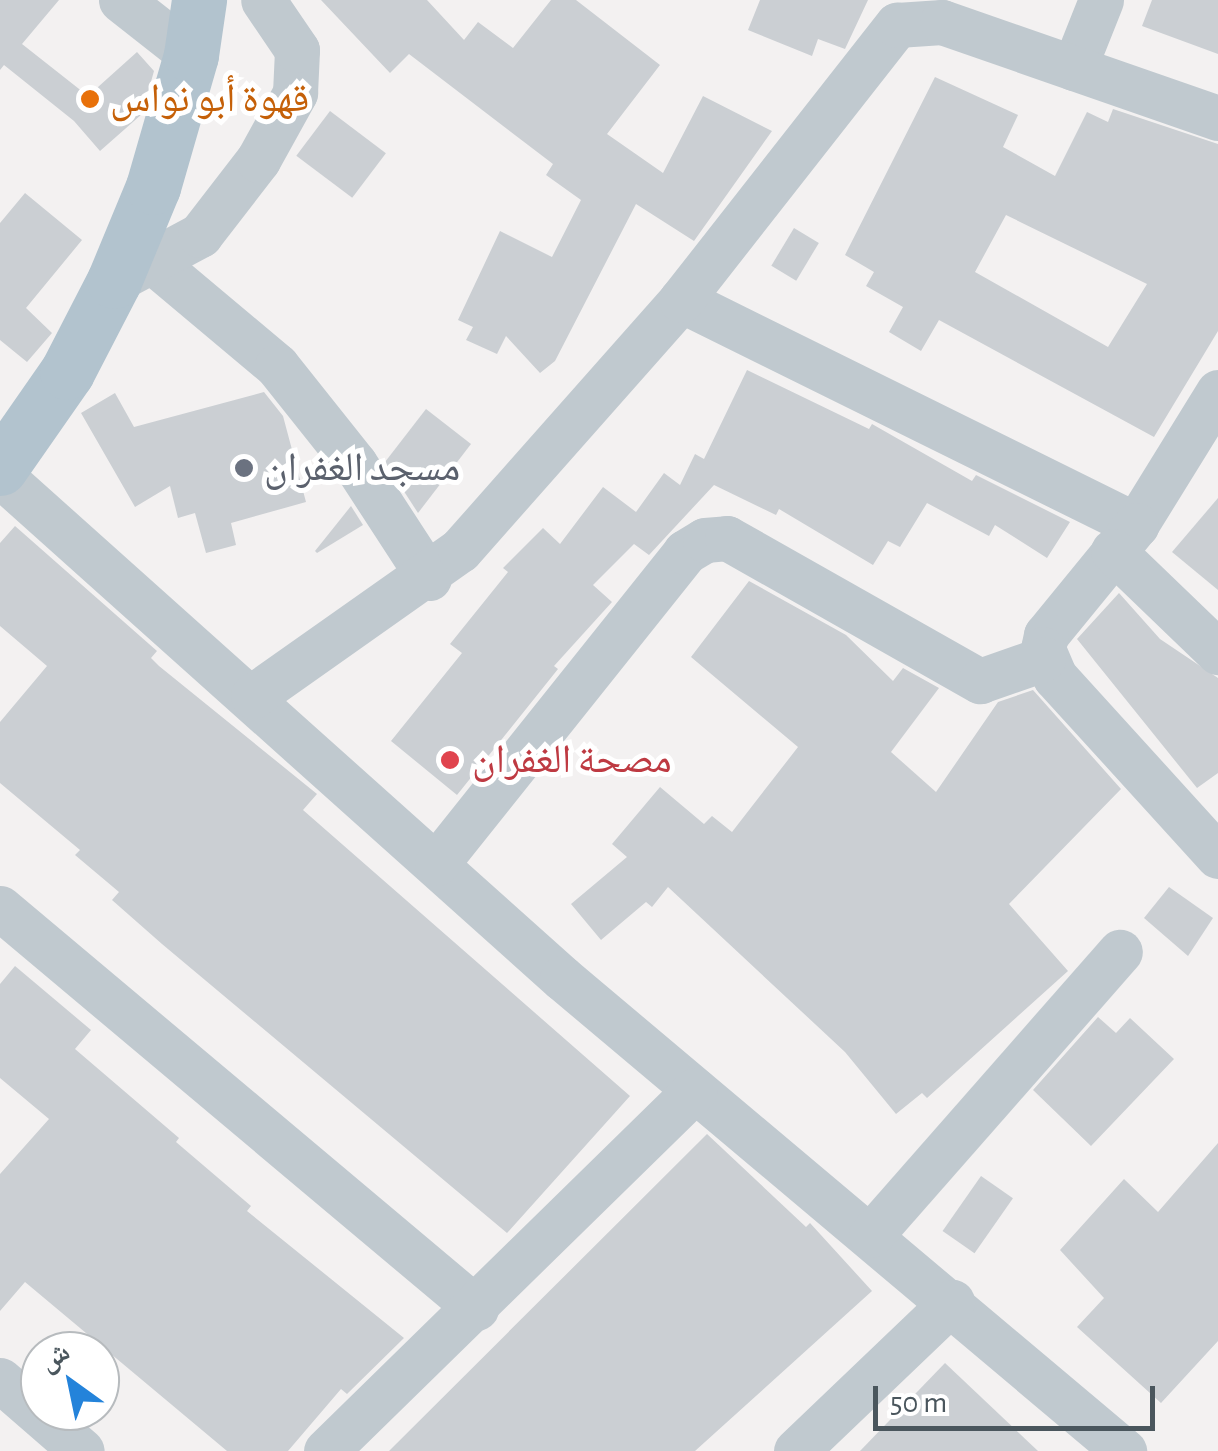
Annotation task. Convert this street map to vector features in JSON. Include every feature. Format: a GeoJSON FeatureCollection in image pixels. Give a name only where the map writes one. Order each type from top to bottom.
{"type":"FeatureCollection","features":[{"type":"Feature","properties":{"kind":"main road"},"geometry":{"type":"LineString","coordinates":[[0,471],[133,271],[152,187],[191,54],[199,0]]}},
{"type":"Feature","properties":{"kind":"street"},"geometry":{"type":"LineString","coordinates":[[121,0],[191,54]]}},
{"type":"Feature","properties":{"kind":"street"},"geometry":{"type":"LineString","coordinates":[[263,0],[297,50],[295,94],[258,160],[200,235],[133,271],[278,366],[355,464],[428,578]]}},
{"type":"Feature","properties":{"kind":"street"},"geometry":{"type":"LineString","coordinates":[[1074,68],[1101,0]]}},
{"type":"Feature","properties":{"kind":"street"},"geometry":{"type":"LineString","coordinates":[[253,696],[428,578],[681,300],[897,25],[942,22],[1218,118]]}},
{"type":"Feature","properties":{"kind":"street"},"geometry":{"type":"LineString","coordinates":[[681,300],[1125,538],[1218,652]]}},
{"type":"Feature","properties":{"kind":"street"},"geometry":{"type":"LineString","coordinates":[[1218,392],[1125,538],[1046,635],[1043,659],[1218,856]]}},
{"type":"Feature","properties":{"kind":"street"},"geometry":{"type":"LineString","coordinates":[[0,471],[694,1090],[952,1302],[1124,1451]]}},
{"type":"Feature","properties":{"kind":"street"},"geometry":{"type":"LineString","coordinates":[[437,864],[684,552],[705,540],[727,538],[980,681],[1043,659]]}},
{"type":"Feature","properties":{"kind":"street"},"geometry":{"type":"LineString","coordinates":[[0,908],[476,1308]]}},
{"type":"Feature","properties":{"kind":"street"},"geometry":{"type":"LineString","coordinates":[[871,1235],[1120,952]]}},
{"type":"Feature","properties":{"kind":"street"},"geometry":{"type":"LineString","coordinates":[[326,1451],[694,1090]]}},
{"type":"Feature","properties":{"kind":"street"},"geometry":{"type":"LineString","coordinates":[[796,1451],[952,1302]]}},
{"type":"Feature","properties":{"kind":"street"},"geometry":{"type":"LineString","coordinates":[[0,1380],[82,1451]]}},
{"type":"Feature","properties":{"kind":"building"},"geometry":{"type":"Polygon","coordinates":[[[0,0],[59,0],[22,44],[88,96],[137,52],[154,71],[142,114],[100,151],[74,121],[4,65],[0,70],[0,0]]]}},
{"type":"Feature","properties":{"kind":"building"},"geometry":{"type":"Polygon","coordinates":[[[321,0],[427,0],[464,40],[478,22],[513,48],[551,0],[576,0],[660,65],[607,134],[663,173],[703,96],[772,131],[694,241],[636,204],[555,361],[540,373],[506,336],[497,354],[466,340],[473,327],[458,320],[500,231],[552,257],[581,200],[546,175],[553,164],[409,54],[390,73],[321,0]]]}},
{"type":"Feature","properties":{"kind":"building"},"geometry":{"type":"Polygon","coordinates":[[[760,0],[868,0],[845,49],[818,39],[812,56],[748,30],[760,0]]]}},
{"type":"Feature","properties":{"kind":"building"},"geometry":{"type":"Polygon","coordinates":[[[1152,0],[1218,0],[1218,54],[1142,26],[1152,0]]]}},
{"type":"Feature","properties":{"kind":"building"},"geometry":{"type":"Polygon","coordinates":[[[935,77],[1018,115],[1003,147],[1055,176],[1087,112],[1108,122],[1113,109],[1218,144],[1218,331],[1154,437],[939,320],[921,351],[889,332],[903,307],[866,286],[874,272],[845,255],[935,77]],[[1006,215],[975,272],[1108,347],[1147,284],[1006,215]]]}},
{"type":"Feature","properties":{"kind":"building"},"geometry":{"type":"Polygon","coordinates":[[[330,111],[386,153],[352,198],[296,156],[330,111]]]}},
{"type":"Feature","properties":{"kind":"building"},"geometry":{"type":"Polygon","coordinates":[[[25,193],[82,240],[26,308],[52,333],[27,362],[0,340],[0,223],[25,193]]]}},
{"type":"Feature","properties":{"kind":"building"},"geometry":{"type":"Polygon","coordinates":[[[794,228],[819,243],[796,281],[771,266],[794,228]]]}},
{"type":"Feature","properties":{"kind":"building"},"geometry":{"type":"Polygon","coordinates":[[[747,370],[869,429],[872,424],[972,481],[976,475],[1070,522],[1047,558],[995,525],[989,536],[927,503],[900,547],[888,541],[873,565],[779,509],[776,515],[714,485],[649,555],[634,544],[593,585],[612,602],[554,666],[558,669],[457,795],[391,741],[462,653],[450,644],[508,572],[503,568],[543,528],[560,544],[603,487],[636,512],[664,473],[680,485],[695,454],[704,459],[747,370]]]}},
{"type":"Feature","properties":{"kind":"building"},"geometry":{"type":"Polygon","coordinates":[[[264,392],[283,416],[306,502],[231,523],[236,545],[206,553],[195,513],[178,518],[170,486],[135,507],[81,413],[115,393],[134,427],[264,392]]]}},
{"type":"Feature","properties":{"kind":"building"},"geometry":{"type":"Polygon","coordinates":[[[426,409],[471,444],[418,513],[385,462],[426,409]]]}},
{"type":"Feature","properties":{"kind":"building"},"geometry":{"type":"Polygon","coordinates":[[[1218,498],[1218,590],[1172,552],[1218,498]]]}},
{"type":"Feature","properties":{"kind":"building"},"geometry":{"type":"Polygon","coordinates":[[[351,506],[363,525],[317,553],[315,551],[351,506]]]}},
{"type":"Feature","properties":{"kind":"building"},"geometry":{"type":"Polygon","coordinates":[[[15,526],[157,651],[151,658],[159,666],[317,794],[303,810],[630,1096],[507,1233],[112,900],[119,892],[75,855],[80,850],[0,783],[0,722],[47,666],[0,626],[0,543],[15,526]]]}},
{"type":"Feature","properties":{"kind":"building"},"geometry":{"type":"Polygon","coordinates":[[[749,581],[846,635],[893,681],[903,668],[939,688],[891,752],[936,792],[998,702],[1033,690],[1121,789],[1009,904],[1068,971],[927,1098],[922,1093],[896,1114],[845,1052],[668,887],[652,907],[646,902],[601,940],[571,904],[627,857],[612,844],[660,787],[704,824],[712,816],[732,832],[798,747],[691,657],[749,581]]]}},
{"type":"Feature","properties":{"kind":"building"},"geometry":{"type":"Polygon","coordinates":[[[1119,593],[1160,639],[1218,678],[1218,773],[1197,788],[1077,639],[1119,593]]]}},
{"type":"Feature","properties":{"kind":"building"},"geometry":{"type":"Polygon","coordinates":[[[1169,887],[1213,918],[1188,956],[1144,918],[1169,887]]]}},
{"type":"Feature","properties":{"kind":"building"},"geometry":{"type":"Polygon","coordinates":[[[15,966],[91,1030],[75,1049],[179,1138],[176,1142],[251,1206],[247,1211],[404,1338],[347,1394],[341,1389],[288,1451],[227,1451],[120,1361],[120,1331],[84,1331],[25,1282],[0,1311],[0,1174],[49,1119],[0,1078],[0,984],[15,966]]]}},
{"type":"Feature","properties":{"kind":"building"},"geometry":{"type":"Polygon","coordinates":[[[1098,1017],[1116,1033],[1130,1018],[1174,1059],[1091,1146],[1033,1090],[1098,1017]]]}},
{"type":"Feature","properties":{"kind":"building"},"geometry":{"type":"Polygon","coordinates":[[[707,1134],[806,1227],[810,1223],[872,1291],[695,1451],[389,1451],[707,1134]]]}},
{"type":"Feature","properties":{"kind":"building"},"geometry":{"type":"Polygon","coordinates":[[[1218,1143],[1218,1341],[1161,1403],[1077,1327],[1104,1298],[1060,1250],[1124,1179],[1158,1212],[1218,1143]]]}},
{"type":"Feature","properties":{"kind":"building"},"geometry":{"type":"Polygon","coordinates":[[[981,1176],[1013,1198],[975,1253],[943,1231],[981,1176]]]}},
{"type":"Feature","properties":{"kind":"building"},"geometry":{"type":"Polygon","coordinates":[[[945,1363],[1038,1451],[860,1451],[945,1363]]]}},
{"type":"Feature","properties":{"kind":"place","name":"قهوة أبو نواس"},"geometry":{"type":"Point","coordinates":[90,99]}},
{"type":"Feature","properties":{"kind":"place","name":"مسجد الغفران"},"geometry":{"type":"Point","coordinates":[244,468]}},
{"type":"Feature","properties":{"kind":"place","name":"مصحة الغفران"},"geometry":{"type":"Point","coordinates":[450,760]}}]}
